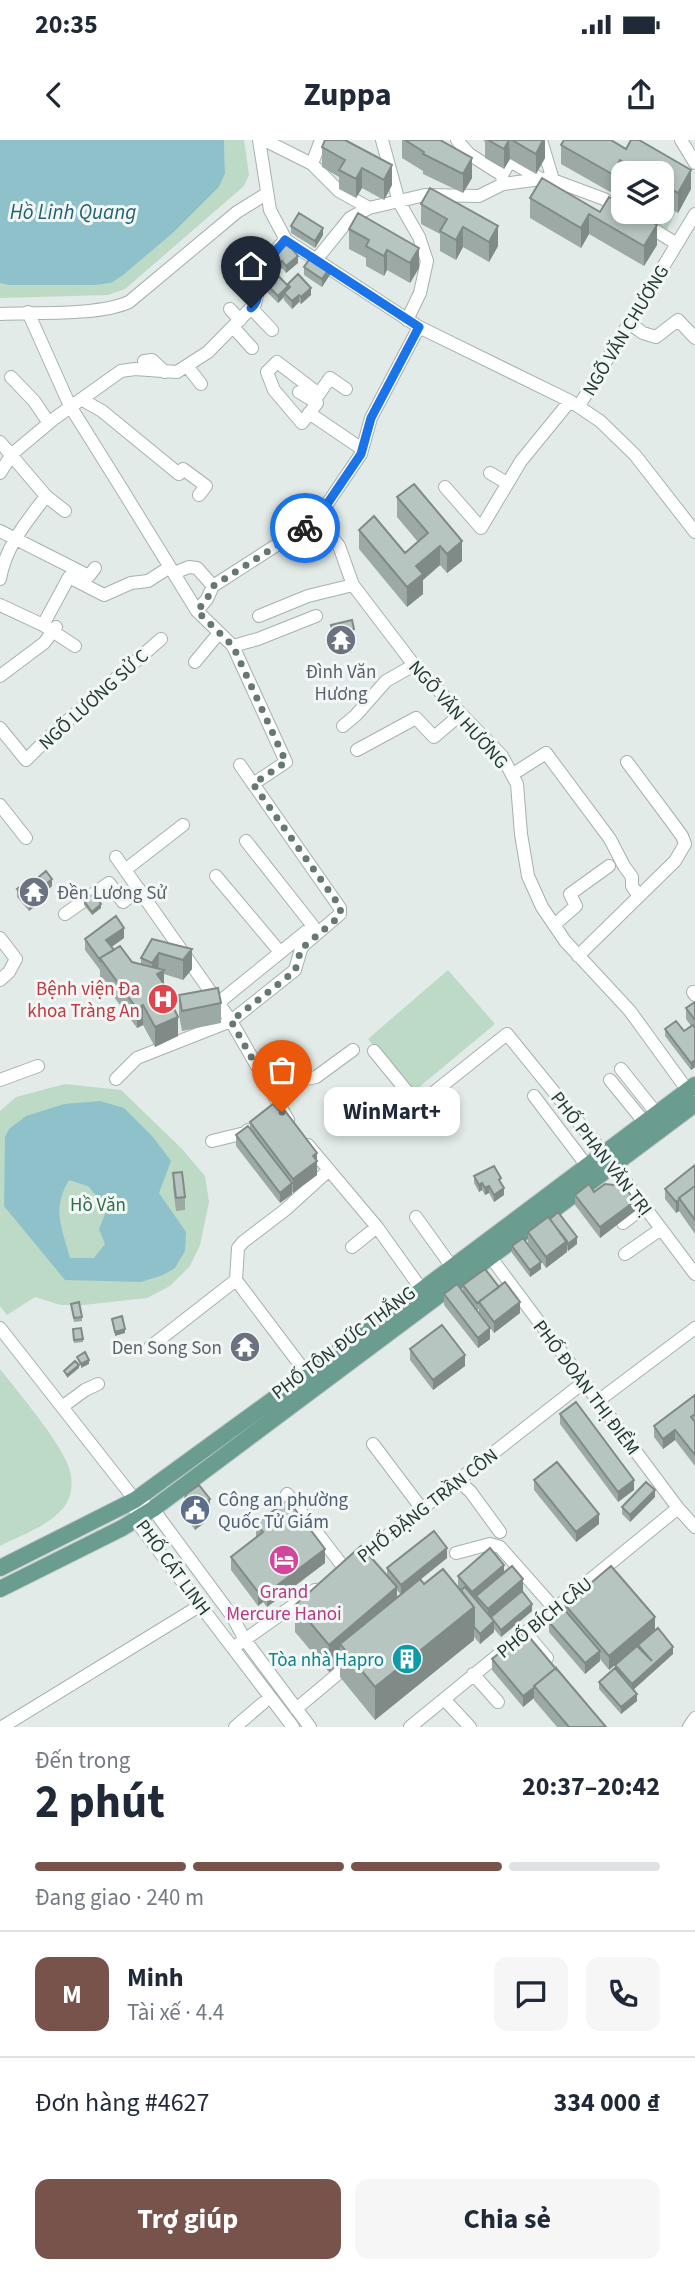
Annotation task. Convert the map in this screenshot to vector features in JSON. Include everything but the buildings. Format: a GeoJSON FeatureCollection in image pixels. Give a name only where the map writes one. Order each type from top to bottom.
{"type":"FeatureCollection","features":[{"type":"Feature","properties":{"kind":"main road","name":"PHỐ TÔN ĐỨC THẮNG"},"geometry":{"type":"LineString","coordinates":[[0,1568],[135,1500],[307,1374],[355,1350],[422,1290],[452,1268],[486,1251],[587,1166],[609,1160],[651,1119],[693,1093]]}},
{"type":"Feature","properties":{"kind":"main road","name":"PHỐ TÔN ĐỨC THẮNG"},"geometry":{"type":"LineString","coordinates":[[0,1589],[136,1521],[153,1509],[355,1350],[609,1160],[693,1093]]}},
{"type":"Feature","properties":{"kind":"street"},"geometry":{"type":"LineString","coordinates":[[259,140],[270,210],[285,240],[419,327],[574,404],[521,461],[480,532],[445,488]]}},
{"type":"Feature","properties":{"kind":"street"},"geometry":{"type":"LineString","coordinates":[[264,140],[312,164],[339,191],[369,208]]}},
{"type":"Feature","properties":{"kind":"street"},"geometry":{"type":"LineString","coordinates":[[312,164],[321,140]]}},
{"type":"Feature","properties":{"kind":"street"},"geometry":{"type":"LineString","coordinates":[[382,140],[399,202],[419,237],[427,261],[420,293],[407,320]]}},
{"type":"Feature","properties":{"kind":"street"},"geometry":{"type":"LineString","coordinates":[[457,140],[470,154],[503,179]]}},
{"type":"Feature","properties":{"kind":"street"},"geometry":{"type":"LineString","coordinates":[[541,140],[547,179]]}},
{"type":"Feature","properties":{"kind":"street"},"geometry":{"type":"LineString","coordinates":[[681,140],[695,163]]}},
{"type":"Feature","properties":{"kind":"street"},"geometry":{"type":"LineString","coordinates":[[503,179],[510,161],[547,179],[611,203]]}},
{"type":"Feature","properties":{"kind":"street"},"geometry":{"type":"LineString","coordinates":[[316,260],[350,218],[369,208],[425,195],[478,195],[503,179],[547,179]]}},
{"type":"Feature","properties":{"kind":"street"},"geometry":{"type":"LineString","coordinates":[[0,314],[119,307],[129,302],[237,212],[266,194]]}},
{"type":"Feature","properties":{"kind":"street","name":"NGÕ VĂN CHƯƠNG"},"geometry":{"type":"LineString","coordinates":[[695,214],[629,323],[574,404],[600,421],[635,454],[695,532]]}},
{"type":"Feature","properties":{"kind":"street"},"geometry":{"type":"LineString","coordinates":[[645,224],[677,244]]}},
{"type":"Feature","properties":{"kind":"street"},"geometry":{"type":"LineString","coordinates":[[254,278],[285,240]]}},
{"type":"Feature","properties":{"kind":"street"},"geometry":{"type":"LineString","coordinates":[[237,261],[248,277],[254,278]]}},
{"type":"Feature","properties":{"kind":"street"},"geometry":{"type":"LineString","coordinates":[[0,464],[49,423],[121,371],[135,369],[177,372],[208,352],[258,298],[254,278]]}},
{"type":"Feature","properties":{"kind":"street"},"geometry":{"type":"LineString","coordinates":[[251,308],[272,330]]}},
{"type":"Feature","properties":{"kind":"street"},"geometry":{"type":"LineString","coordinates":[[230,309],[252,348]]}},
{"type":"Feature","properties":{"kind":"street"},"geometry":{"type":"LineString","coordinates":[[28,313],[76,403],[197,611],[233,646],[286,762],[253,784]]}},
{"type":"Feature","properties":{"kind":"street"},"geometry":{"type":"LineString","coordinates":[[629,323],[643,333],[656,337],[678,320],[695,338]]}},
{"type":"Feature","properties":{"kind":"street"},"geometry":{"type":"LineString","coordinates":[[197,611],[213,586],[317,519],[361,454],[371,418],[419,327]]}},
{"type":"Feature","properties":{"kind":"street"},"geometry":{"type":"LineString","coordinates":[[144,361],[152,360],[165,372]]}},
{"type":"Feature","properties":{"kind":"street"},"geometry":{"type":"LineString","coordinates":[[187,366],[201,384]]}},
{"type":"Feature","properties":{"kind":"street"},"geometry":{"type":"LineString","coordinates":[[11,377],[34,401],[49,423]]}},
{"type":"Feature","properties":{"kind":"street"},"geometry":{"type":"LineString","coordinates":[[314,402],[330,378],[346,389]]}},
{"type":"Feature","properties":{"kind":"street"},"geometry":{"type":"LineString","coordinates":[[299,391],[362,449]]}},
{"type":"Feature","properties":{"kind":"street"},"geometry":{"type":"LineString","coordinates":[[76,403],[102,411],[179,474],[183,469],[206,486],[199,495]]}},
{"type":"Feature","properties":{"kind":"street"},"geometry":{"type":"LineString","coordinates":[[0,442],[46,496],[65,511]]}},
{"type":"Feature","properties":{"kind":"street"},"geometry":{"type":"LineString","coordinates":[[0,473],[12,454]]}},
{"type":"Feature","properties":{"kind":"street"},"geometry":{"type":"LineString","coordinates":[[491,473],[507,483]]}},
{"type":"Feature","properties":{"kind":"street"},"geometry":{"type":"LineString","coordinates":[[0,579],[3,562],[15,539],[46,496]]}},
{"type":"Feature","properties":{"kind":"street","name":"NGÕ VĂN HƯƠNG"},"geometry":{"type":"LineString","coordinates":[[317,519],[339,547],[353,585],[414,665],[502,756],[517,784],[528,876],[542,907],[578,956],[630,1012],[693,1093]]}},
{"type":"Feature","properties":{"kind":"street"},"geometry":{"type":"LineString","coordinates":[[0,531],[48,553],[104,595],[131,583],[148,581],[189,566],[197,568],[213,586]]}},
{"type":"Feature","properties":{"kind":"street"},"geometry":{"type":"LineString","coordinates":[[0,677],[44,643],[69,577],[89,576],[95,568]]}},
{"type":"Feature","properties":{"kind":"street"},"geometry":{"type":"LineString","coordinates":[[259,616],[308,596],[353,585]]}},
{"type":"Feature","properties":{"kind":"street"},"geometry":{"type":"LineString","coordinates":[[0,605],[51,628],[75,646]]}},
{"type":"Feature","properties":{"kind":"street"},"geometry":{"type":"LineString","coordinates":[[233,646],[316,616]]}},
{"type":"Feature","properties":{"kind":"street"},"geometry":{"type":"LineString","coordinates":[[195,662],[219,633]]}},
{"type":"Feature","properties":{"kind":"street","name":"NGÕ LƯƠNG SỬ C"},"geometry":{"type":"LineString","coordinates":[[0,727],[26,760],[161,639]]}},
{"type":"Feature","properties":{"kind":"street"},"geometry":{"type":"LineString","coordinates":[[343,726],[386,681],[414,665]]}},
{"type":"Feature","properties":{"kind":"street"},"geometry":{"type":"LineString","coordinates":[[357,750],[416,718],[434,737],[461,714]]}},
{"type":"Feature","properties":{"kind":"street"},"geometry":{"type":"LineString","coordinates":[[513,774],[546,753],[610,839],[632,877],[632,886],[639,896]]}},
{"type":"Feature","properties":{"kind":"street"},"geometry":{"type":"LineString","coordinates":[[578,956],[674,861],[685,844],[682,836],[627,762]]}},
{"type":"Feature","properties":{"kind":"street"},"geometry":{"type":"LineString","coordinates":[[116,1079],[137,1058],[231,1021],[295,971],[304,944],[338,918],[341,911],[240,765]]}},
{"type":"Feature","properties":{"kind":"street"},"geometry":{"type":"LineString","coordinates":[[0,805],[26,838]]}},
{"type":"Feature","properties":{"kind":"street"},"geometry":{"type":"LineString","coordinates":[[125,870],[183,825]]}},
{"type":"Feature","properties":{"kind":"street"},"geometry":{"type":"LineString","coordinates":[[218,1003],[313,926],[246,842]]}},
{"type":"Feature","properties":{"kind":"street"},"geometry":{"type":"LineString","coordinates":[[116,857],[231,1021],[269,1089],[272,1115],[329,1170],[377,1227],[422,1290]]}},
{"type":"Feature","properties":{"kind":"street"},"geometry":{"type":"LineString","coordinates":[[554,925],[576,906],[570,894],[609,866]]}},
{"type":"Feature","properties":{"kind":"street"},"geometry":{"type":"LineString","coordinates":[[216,876],[280,952]]}},
{"type":"Feature","properties":{"kind":"street"},"geometry":{"type":"LineString","coordinates":[[65,914],[108,883],[123,902],[139,890]]}},
{"type":"Feature","properties":{"kind":"street"},"geometry":{"type":"LineString","coordinates":[[0,938],[16,959],[9,972],[0,980]]}},
{"type":"Feature","properties":{"kind":"street","name":"PHỐ PHAN VĂN TRỊ"},"geometry":{"type":"LineString","coordinates":[[374,1051],[418,1105],[508,1034],[609,1160],[695,1274]]}},
{"type":"Feature","properties":{"kind":"street"},"geometry":{"type":"LineString","coordinates":[[269,1089],[288,1079],[316,1077],[353,1050]]}},
{"type":"Feature","properties":{"kind":"street"},"geometry":{"type":"LineString","coordinates":[[0,1080],[38,1066]]}},
{"type":"Feature","properties":{"kind":"street"},"geometry":{"type":"LineString","coordinates":[[621,1069],[651,1119]]}},
{"type":"Feature","properties":{"kind":"street"},"geometry":{"type":"LineString","coordinates":[[610,1080],[651,1119]]}},
{"type":"Feature","properties":{"kind":"street"},"geometry":{"type":"LineString","coordinates":[[534,1097],[587,1166]]}},
{"type":"Feature","properties":{"kind":"street"},"geometry":{"type":"LineString","coordinates":[[212,1141],[245,1133],[272,1115]]}},
{"type":"Feature","properties":{"kind":"street"},"geometry":{"type":"LineString","coordinates":[[307,1374],[236,1280],[238,1248],[329,1170]]}},
{"type":"Feature","properties":{"kind":"street"},"geometry":{"type":"LineString","coordinates":[[623,1223],[644,1207]]}},
{"type":"Feature","properties":{"kind":"street"},"geometry":{"type":"LineString","coordinates":[[416,1217],[452,1268]]}},
{"type":"Feature","properties":{"kind":"street"},"geometry":{"type":"LineString","coordinates":[[352,1247],[377,1227]]}},
{"type":"Feature","properties":{"kind":"street"},"geometry":{"type":"LineString","coordinates":[[625,1254],[661,1229]]}},
{"type":"Feature","properties":{"kind":"street","name":"PHỐ ĐOÀN THỊ ĐIỂM"},"geometry":{"type":"LineString","coordinates":[[486,1251],[695,1527]]}},
{"type":"Feature","properties":{"kind":"street"},"geometry":{"type":"LineString","coordinates":[[150,1347],[236,1280]]}},
{"type":"Feature","properties":{"kind":"street"},"geometry":{"type":"LineString","coordinates":[[0,1328],[135,1500]]}},
{"type":"Feature","properties":{"kind":"street"},"geometry":{"type":"LineString","coordinates":[[598,1401],[695,1328]]}},
{"type":"Feature","properties":{"kind":"street","name":"PHỐ ĐẶNG TRẦN CÔN"},"geometry":{"type":"LineString","coordinates":[[239,1644],[334,1577],[584,1382]]}},
{"type":"Feature","properties":{"kind":"street"},"geometry":{"type":"LineString","coordinates":[[62,1407],[98,1384]]}},
{"type":"Feature","properties":{"kind":"street"},"geometry":{"type":"LineString","coordinates":[[373,1444],[422,1509]]}},
{"type":"Feature","properties":{"kind":"street"},"geometry":{"type":"LineString","coordinates":[[458,1481],[470,1491],[500,1532]]}},
{"type":"Feature","properties":{"kind":"street"},"geometry":{"type":"LineString","coordinates":[[286,1494],[334,1577]]}},
{"type":"Feature","properties":{"kind":"street","name":"PHỐ CÁT LINH"},"geometry":{"type":"LineString","coordinates":[[293,1727],[239,1644],[232,1616],[153,1509],[135,1500],[136,1521],[201,1605],[239,1644],[310,1727]]}},
{"type":"Feature","properties":{"kind":"street","name":"PHỐ BÍCH CÂU"},"geometry":{"type":"LineString","coordinates":[[410,1727],[678,1508]]}},
{"type":"Feature","properties":{"kind":"street"},"geometry":{"type":"LineString","coordinates":[[456,1553],[490,1544],[500,1547],[554,1608]]}},
{"type":"Feature","properties":{"kind":"street"},"geometry":{"type":"LineString","coordinates":[[2,1727],[201,1605]]}},
{"type":"Feature","properties":{"kind":"street"},"geometry":{"type":"LineString","coordinates":[[525,1632],[552,1664]]}},
{"type":"Feature","properties":{"kind":"street"},"geometry":{"type":"LineString","coordinates":[[296,1709],[361,1654]]}},
{"type":"Feature","properties":{"kind":"street"},"geometry":{"type":"LineString","coordinates":[[473,1674],[498,1702]]}},
{"type":"Feature","properties":{"kind":"street"},"geometry":{"type":"LineString","coordinates":[[444,1699],[470,1727]]}},
{"type":"Feature","properties":{"kind":"street"},"geometry":{"type":"LineString","coordinates":[[235,1727],[263,1703]]}},
{"type":"Feature","properties":{"kind":"street"},"geometry":{"type":"LineString","coordinates":[[689,1727],[695,1718]]}},
{"type":"Feature","properties":{"kind":"green space"},"geometry":{"type":"Polygon","coordinates":[[[224,140],[244,140],[249,175],[244,186],[125,289],[108,295],[0,298],[0,283],[96,285],[111,283],[122,276],[174,232],[219,187],[225,174],[224,140]]]}},
{"type":"Feature","properties":{"kind":"green space"},"geometry":{"type":"Polygon","coordinates":[[[674,203],[679,206],[674,216],[674,203]]]}},
{"type":"Feature","properties":{"kind":"green space"},"geometry":{"type":"Polygon","coordinates":[[[653,224],[670,224],[666,231],[653,224]]]}},
{"type":"Feature","properties":{"kind":"green space"},"geometry":{"type":"Polygon","coordinates":[[[448,970],[495,1024],[412,1093],[368,1039],[448,970]]]}},
{"type":"Feature","properties":{"kind":"green space","name":"Hồ Văn"},"geometry":{"type":"Polygon","coordinates":[[[65,1084],[121,1090],[182,1149],[205,1176],[209,1202],[200,1245],[190,1266],[170,1286],[147,1298],[61,1305],[35,1297],[7,1315],[0,1306],[0,1111],[16,1097],[65,1084]]]}},
{"type":"Feature","properties":{"kind":"green space"},"geometry":{"type":"Polygon","coordinates":[[[0,1369],[40,1419],[59,1448],[70,1471],[72,1485],[69,1499],[58,1514],[43,1525],[0,1546],[0,1369]]]}},
{"type":"Feature","properties":{"kind":"water","name":"Hồ Linh Quang"},"geometry":{"type":"Polygon","coordinates":[[[0,140],[224,140],[225,174],[219,187],[174,232],[111,283],[8,285],[0,283],[0,140]]]}},
{"type":"Feature","properties":{"kind":"water","name":"Hồ Văn"},"geometry":{"type":"Polygon","coordinates":[[[100,1101],[124,1108],[153,1137],[171,1161],[159,1193],[186,1232],[185,1251],[175,1268],[141,1282],[65,1280],[4,1206],[5,1137],[9,1129],[26,1116],[64,1104],[100,1101]],[[69,1180],[61,1200],[60,1218],[70,1258],[94,1258],[105,1244],[99,1229],[107,1209],[88,1186],[69,1180]]]}},
{"type":"Feature","properties":{"kind":"way so far"},"geometry":{"type":"LineString","coordinates":[[282,1112],[231,1021],[295,971],[304,944],[339,917],[341,908],[253,784],[286,762],[233,646],[197,611],[213,586],[222,579],[305,528]]}},
{"type":"Feature","properties":{"kind":"place","name":"Đình Văn Hương"},"geometry":{"type":"Point","coordinates":[341,640]}},
{"type":"Feature","properties":{"kind":"place","name":"Đền Lương Sử"},"geometry":{"type":"Point","coordinates":[34,892]}},
{"type":"Feature","properties":{"kind":"place","name":"Bệnh viện Đa khoa Tràng An"},"geometry":{"type":"Point","coordinates":[163,999]}},
{"type":"Feature","properties":{"kind":"place","name":"WinMart+"},"geometry":{"type":"Point","coordinates":[282,1112]}},
{"type":"Feature","properties":{"kind":"place","name":"Den Song Son"},"geometry":{"type":"Point","coordinates":[245,1347]}},
{"type":"Feature","properties":{"kind":"place","name":"Công an phường Quốc Tử Giám"},"geometry":{"type":"Point","coordinates":[195,1510]}},
{"type":"Feature","properties":{"kind":"place","name":"Grand Mercure Hanoi"},"geometry":{"type":"Point","coordinates":[284,1560]}},
{"type":"Feature","properties":{"kind":"place","name":"Tòa nhà Hapro"},"geometry":{"type":"Point","coordinates":[407,1659]}},
{"type":"Feature","properties":{"kind":"route"},"geometry":{"type":"LineString","coordinates":[[251,308],[258,298],[254,278],[285,240],[419,327],[371,418],[361,454],[317,519],[305,528]]}}]}
